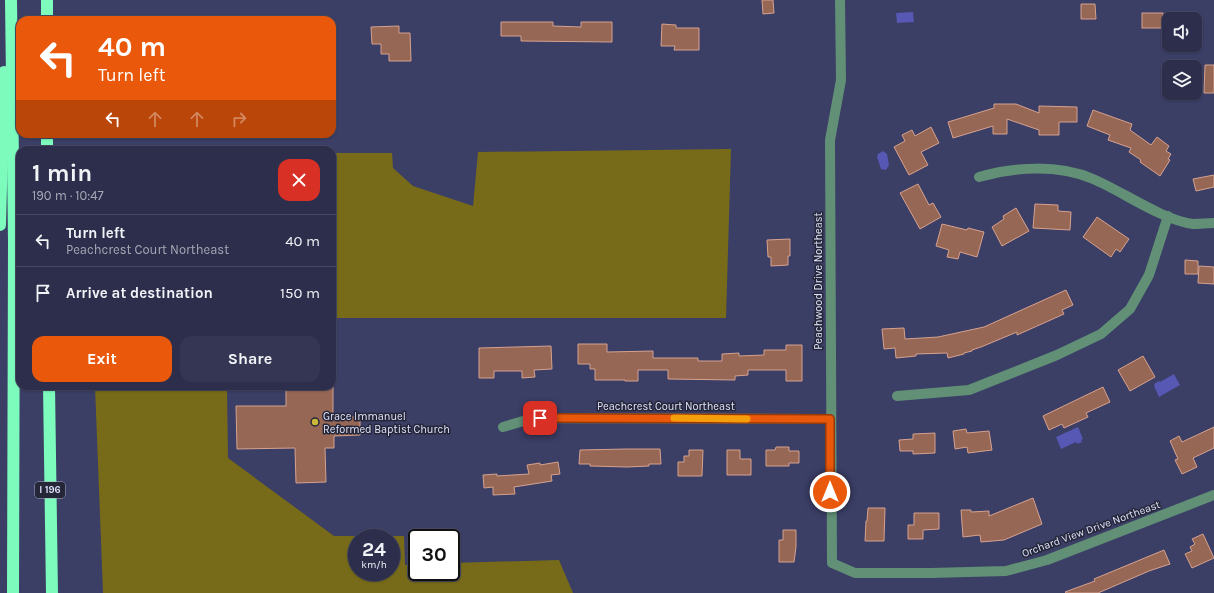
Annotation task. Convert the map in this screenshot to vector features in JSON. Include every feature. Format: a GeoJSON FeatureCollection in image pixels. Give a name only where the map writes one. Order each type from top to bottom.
{"type":"FeatureCollection","features":[{"type":"Feature","properties":{"kind":"highway"},"geometry":{"type":"LineString","coordinates":[[0,225],[6,0]]}},
{"type":"Feature","properties":{"kind":"highway"},"geometry":{"type":"LineString","coordinates":[[11,0],[14,242],[13,593]]}},
{"type":"Feature","properties":{"kind":"highway"},"geometry":{"type":"LineString","coordinates":[[47,0],[47,16]]}},
{"type":"Feature","properties":{"kind":"highway","name":"I 196"},"geometry":{"type":"LineString","coordinates":[[48,390],[52,593]]}},
{"type":"Feature","properties":{"kind":"street","name":"Peachwood Drive Northeast"},"geometry":{"type":"LineString","coordinates":[[832,562],[830,419],[830,140],[842,80],[840,0]]}},
{"type":"Feature","properties":{"kind":"street"},"geometry":{"type":"LineString","coordinates":[[978,177],[992,173],[1032,169],[1065,170],[1092,178],[1168,216],[1192,224],[1214,223]]}},
{"type":"Feature","properties":{"kind":"street"},"geometry":{"type":"LineString","coordinates":[[896,396],[969,390],[1057,355],[1101,334],[1130,309],[1149,275],[1168,216]]}},
{"type":"Feature","properties":{"kind":"street","name":"Peachcrest Court Northeast"},"geometry":{"type":"LineString","coordinates":[[503,428],[530,419],[540,418],[830,419]]}},
{"type":"Feature","properties":{"kind":"street","name":"Orchard View Drive Northeast"},"geometry":{"type":"LineString","coordinates":[[832,562],[855,573],[931,574],[1006,571],[1047,560],[1214,495]]}},
{"type":"Feature","properties":{"kind":"shaded area"},"geometry":{"type":"Polygon","coordinates":[[[913,12],[914,22],[897,23],[896,13],[913,12]]]}},
{"type":"Feature","properties":{"kind":"shaded area"},"geometry":{"type":"Polygon","coordinates":[[[731,149],[726,318],[336,318],[336,153],[392,153],[393,168],[413,186],[473,206],[478,152],[731,149]]]}},
{"type":"Feature","properties":{"kind":"shaded area"},"geometry":{"type":"Polygon","coordinates":[[[883,151],[887,154],[889,165],[886,170],[881,169],[877,157],[878,154],[883,151]]]}},
{"type":"Feature","properties":{"kind":"shaded area"},"geometry":{"type":"Polygon","coordinates":[[[1174,374],[1180,385],[1159,397],[1154,384],[1174,374]]]}},
{"type":"Feature","properties":{"kind":"shaded area"},"geometry":{"type":"Polygon","coordinates":[[[95,390],[227,390],[228,458],[334,536],[348,536],[348,581],[400,581],[400,536],[404,536],[405,565],[408,565],[408,581],[460,581],[460,563],[559,560],[573,593],[103,593],[95,390]]]}},
{"type":"Feature","properties":{"kind":"shaded area"},"geometry":{"type":"Polygon","coordinates":[[[1078,427],[1083,439],[1081,440],[1082,442],[1077,444],[1076,442],[1061,449],[1056,437],[1078,427]]]}},
{"type":"Feature","properties":{"kind":"building"},"geometry":{"type":"Polygon","coordinates":[[[762,0],[773,0],[774,13],[763,14],[762,0]]]}},
{"type":"Feature","properties":{"kind":"building"},"geometry":{"type":"Polygon","coordinates":[[[1081,4],[1095,4],[1096,19],[1081,19],[1081,4]]]}},
{"type":"Feature","properties":{"kind":"building"},"geometry":{"type":"Polygon","coordinates":[[[1142,13],[1162,13],[1162,28],[1142,28],[1142,13]]]}},
{"type":"Feature","properties":{"kind":"building"},"geometry":{"type":"Polygon","coordinates":[[[501,22],[553,22],[553,26],[581,27],[581,22],[612,22],[612,42],[521,41],[521,36],[501,36],[501,22]]]}},
{"type":"Feature","properties":{"kind":"building"},"geometry":{"type":"Polygon","coordinates":[[[662,24],[676,25],[676,28],[699,28],[699,50],[674,50],[675,46],[661,46],[662,24]]]}},
{"type":"Feature","properties":{"kind":"building"},"geometry":{"type":"Polygon","coordinates":[[[399,26],[399,33],[410,33],[411,61],[389,61],[389,54],[381,54],[381,44],[372,44],[371,27],[399,26]]]}},
{"type":"Feature","properties":{"kind":"building"},"geometry":{"type":"Polygon","coordinates":[[[1205,65],[1214,65],[1214,93],[1204,93],[1205,65]]]}},
{"type":"Feature","properties":{"kind":"building"},"geometry":{"type":"Polygon","coordinates":[[[994,104],[1016,104],[1039,113],[1039,106],[1077,107],[1077,122],[1059,122],[1059,135],[1039,135],[1039,130],[1007,119],[1007,134],[993,134],[993,126],[953,138],[948,122],[994,108],[994,104]]]}},
{"type":"Feature","properties":{"kind":"building"},"geometry":{"type":"Polygon","coordinates":[[[1093,110],[1132,124],[1130,130],[1151,145],[1157,137],[1169,146],[1166,151],[1171,154],[1168,159],[1170,160],[1160,176],[1129,152],[1131,148],[1108,140],[1110,135],[1087,126],[1093,110]]]}},
{"type":"Feature","properties":{"kind":"building"},"geometry":{"type":"Polygon","coordinates":[[[931,127],[939,143],[921,152],[928,165],[909,175],[894,147],[905,141],[902,135],[912,130],[915,136],[931,127]]]}},
{"type":"Feature","properties":{"kind":"building"},"geometry":{"type":"Polygon","coordinates":[[[1214,175],[1214,187],[1196,191],[1193,179],[1214,175]]]}},
{"type":"Feature","properties":{"kind":"building"},"geometry":{"type":"Polygon","coordinates":[[[918,184],[929,205],[933,203],[941,217],[920,229],[900,193],[918,184]]]}},
{"type":"Feature","properties":{"kind":"building"},"geometry":{"type":"Polygon","coordinates":[[[1035,204],[1058,205],[1058,211],[1071,212],[1070,230],[1033,228],[1035,204]]]}},
{"type":"Feature","properties":{"kind":"building"},"geometry":{"type":"Polygon","coordinates":[[[1016,208],[1029,231],[1002,246],[992,227],[1004,219],[1003,216],[1016,208]]]}},
{"type":"Feature","properties":{"kind":"building"},"geometry":{"type":"Polygon","coordinates":[[[1097,217],[1129,239],[1120,252],[1116,249],[1111,257],[1083,237],[1097,217]]]}},
{"type":"Feature","properties":{"kind":"building"},"geometry":{"type":"Polygon","coordinates":[[[942,224],[967,230],[968,228],[984,232],[977,257],[960,252],[958,259],[947,257],[949,250],[936,246],[942,224]]]}},
{"type":"Feature","properties":{"kind":"building"},"geometry":{"type":"Polygon","coordinates":[[[790,239],[790,256],[788,256],[788,265],[771,266],[771,257],[768,257],[767,240],[790,239]]]}},
{"type":"Feature","properties":{"kind":"building"},"geometry":{"type":"Polygon","coordinates":[[[1185,260],[1198,261],[1198,274],[1185,274],[1185,260]]]}},
{"type":"Feature","properties":{"kind":"building"},"geometry":{"type":"Polygon","coordinates":[[[1199,266],[1214,267],[1214,284],[1198,283],[1199,266]]]}},
{"type":"Feature","properties":{"kind":"building"},"geometry":{"type":"Polygon","coordinates":[[[1066,290],[1073,305],[1062,310],[1064,314],[1017,335],[1017,332],[964,354],[948,358],[947,353],[916,354],[916,356],[896,358],[895,348],[884,349],[882,329],[904,328],[905,339],[938,337],[984,327],[1066,290]]]}},
{"type":"Feature","properties":{"kind":"building"},"geometry":{"type":"Polygon","coordinates":[[[578,344],[607,344],[607,352],[653,351],[653,358],[698,358],[698,361],[722,361],[722,354],[739,353],[739,356],[764,355],[764,350],[786,350],[786,345],[802,345],[802,381],[786,381],[786,370],[748,370],[748,375],[735,376],[735,380],[668,379],[668,370],[638,370],[638,381],[595,380],[595,369],[590,369],[590,364],[578,364],[578,344]]]}},
{"type":"Feature","properties":{"kind":"building"},"geometry":{"type":"Polygon","coordinates":[[[551,346],[552,369],[534,370],[535,377],[522,378],[522,371],[494,371],[494,378],[479,378],[479,348],[551,346]]]}},
{"type":"Feature","properties":{"kind":"building"},"geometry":{"type":"Polygon","coordinates":[[[1143,356],[1155,377],[1130,391],[1118,370],[1143,356]]]}},
{"type":"Feature","properties":{"kind":"building"},"geometry":{"type":"Polygon","coordinates":[[[1103,387],[1110,402],[1086,413],[1088,417],[1064,428],[1062,424],[1049,430],[1043,416],[1103,387]]]}},
{"type":"Feature","properties":{"kind":"building"},"geometry":{"type":"Polygon","coordinates":[[[286,390],[333,390],[333,417],[360,417],[360,435],[334,436],[334,448],[325,448],[326,482],[296,483],[295,448],[237,449],[236,406],[286,406],[286,390]]]}},
{"type":"Feature","properties":{"kind":"building"},"geometry":{"type":"Polygon","coordinates":[[[1214,427],[1214,448],[1193,458],[1197,467],[1182,474],[1175,460],[1178,459],[1170,441],[1179,436],[1182,442],[1214,427]]]}},
{"type":"Feature","properties":{"kind":"building"},"geometry":{"type":"Polygon","coordinates":[[[966,429],[967,433],[989,431],[992,450],[968,453],[967,447],[955,449],[953,431],[966,429]]]}},
{"type":"Feature","properties":{"kind":"building"},"geometry":{"type":"Polygon","coordinates":[[[935,433],[935,453],[913,454],[913,451],[900,451],[899,440],[913,439],[913,434],[935,433]]]}},
{"type":"Feature","properties":{"kind":"building"},"geometry":{"type":"Polygon","coordinates":[[[776,447],[789,447],[789,451],[799,451],[799,463],[789,463],[789,466],[766,466],[766,450],[775,450],[776,447]]]}},
{"type":"Feature","properties":{"kind":"building"},"geometry":{"type":"Polygon","coordinates":[[[660,449],[661,464],[627,467],[590,466],[590,464],[579,464],[580,450],[660,449]]]}},
{"type":"Feature","properties":{"kind":"building"},"geometry":{"type":"Polygon","coordinates":[[[689,450],[703,450],[702,476],[678,476],[678,462],[684,462],[684,456],[689,456],[689,450]]]}},
{"type":"Feature","properties":{"kind":"building"},"geometry":{"type":"Polygon","coordinates":[[[727,450],[740,450],[740,459],[751,459],[751,475],[727,475],[727,450]]]}},
{"type":"Feature","properties":{"kind":"building"},"geometry":{"type":"Polygon","coordinates":[[[558,462],[560,474],[551,475],[552,481],[514,487],[515,494],[493,495],[493,487],[484,488],[483,475],[497,474],[497,476],[529,474],[527,465],[540,463],[540,465],[558,462]]]}},
{"type":"Feature","properties":{"kind":"building"},"geometry":{"type":"Polygon","coordinates":[[[1033,498],[1042,524],[1004,540],[981,542],[980,535],[963,537],[961,510],[971,510],[971,512],[989,511],[989,516],[1033,498]]]}},
{"type":"Feature","properties":{"kind":"building"},"geometry":{"type":"Polygon","coordinates":[[[868,508],[885,508],[884,541],[865,541],[868,508]]]}},
{"type":"Feature","properties":{"kind":"building"},"geometry":{"type":"Polygon","coordinates":[[[914,513],[939,513],[939,529],[923,530],[923,539],[908,539],[908,525],[914,525],[914,513]]]}},
{"type":"Feature","properties":{"kind":"building"},"geometry":{"type":"Polygon","coordinates":[[[783,530],[796,530],[794,562],[779,562],[779,540],[783,540],[783,530]]]}},
{"type":"Feature","properties":{"kind":"building"},"geometry":{"type":"Polygon","coordinates":[[[1203,534],[1214,558],[1192,568],[1185,554],[1192,551],[1190,547],[1195,544],[1192,539],[1203,534]]]}},
{"type":"Feature","properties":{"kind":"building"},"geometry":{"type":"Polygon","coordinates":[[[1164,550],[1170,564],[1149,571],[1098,593],[1065,592],[1095,581],[1094,579],[1164,550]]]}},
{"type":"Feature","properties":{"kind":"slow traffic"},"geometry":{"type":"LineString","coordinates":[[674,418],[747,419]]}},
{"type":"Feature","properties":{"kind":"place","name":"Grace Immanuel Reformed Baptist Church"},"geometry":{"type":"Point","coordinates":[315,422]}},
{"type":"Feature","properties":{"kind":"route"},"geometry":{"type":"LineString","coordinates":[[540,418],[830,419],[830,492]]}}]}
